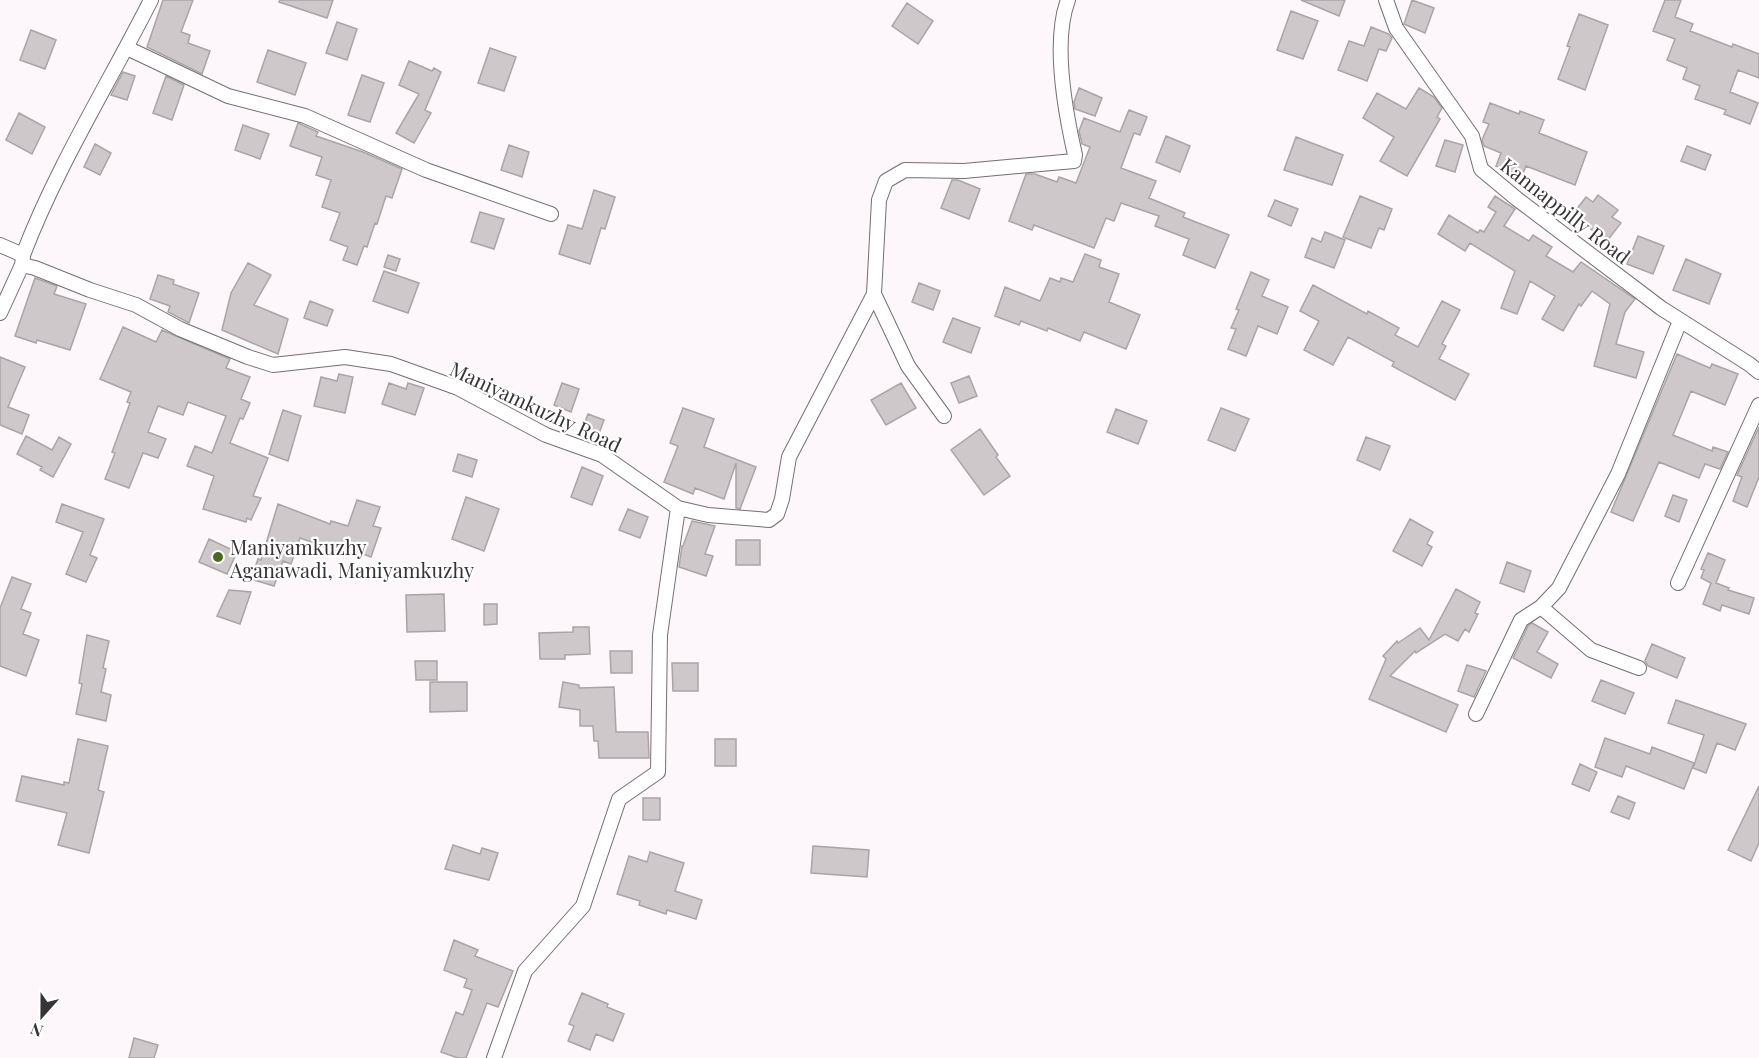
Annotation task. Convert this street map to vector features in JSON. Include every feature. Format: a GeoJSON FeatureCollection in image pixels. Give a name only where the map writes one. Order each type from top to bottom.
{"type":"FeatureCollection","features":[{"type":"Feature","properties":{"kind":"street"},"geometry":{"type":"LineString","coordinates":[[0,313],[71,147],[127,48],[151,0]]}},
{"type":"Feature","properties":{"kind":"street"},"geometry":{"type":"LineString","coordinates":[[944,416],[908,366],[874,294],[879,200],[886,181],[905,170],[964,171],[1074,161],[1075,155],[1066,117],[1061,73],[1063,15],[1068,0]]}},
{"type":"Feature","properties":{"kind":"street","name":"Kannappilly Road"},"geometry":{"type":"LineString","coordinates":[[1386,0],[1396,28],[1472,136],[1481,168],[1517,199],[1680,321],[1759,372]]}},
{"type":"Feature","properties":{"kind":"street"},"geometry":{"type":"LineString","coordinates":[[127,48],[228,96],[305,116],[426,170],[551,214]]}},
{"type":"Feature","properties":{"kind":"street","name":"Maniyamkuzhy Road"},"geometry":{"type":"LineString","coordinates":[[0,245],[36,268],[90,290],[136,305],[180,329],[248,357],[273,365],[345,357],[391,364],[459,388],[546,435],[602,455],[678,508],[708,515],[769,520],[777,514],[782,499],[789,457],[874,294]]}},
{"type":"Feature","properties":{"kind":"street"},"geometry":{"type":"LineString","coordinates":[[1476,714],[1521,620],[1541,607],[1559,588],[1618,474],[1680,321]]}},
{"type":"Feature","properties":{"kind":"street"},"geometry":{"type":"LineString","coordinates":[[1678,583],[1759,405]]}},
{"type":"Feature","properties":{"kind":"street"},"geometry":{"type":"LineString","coordinates":[[494,1058],[525,971],[583,906],[619,799],[658,772],[660,635],[678,508]]}},
{"type":"Feature","properties":{"kind":"street"},"geometry":{"type":"LineString","coordinates":[[1541,607],[1591,650],[1640,668]]}},
{"type":"Feature","properties":{"kind":"building"},"geometry":{"type":"Polygon","coordinates":[[[163,0],[193,0],[181,32],[190,35],[188,43],[210,51],[202,74],[147,47],[163,0]]]}},
{"type":"Feature","properties":{"kind":"building"},"geometry":{"type":"Polygon","coordinates":[[[280,0],[333,0],[327,18],[279,2],[280,0]]]}},
{"type":"Feature","properties":{"kind":"building"},"geometry":{"type":"Polygon","coordinates":[[[1301,0],[1345,0],[1339,16],[1301,0]]]}},
{"type":"Feature","properties":{"kind":"building"},"geometry":{"type":"Polygon","coordinates":[[[1412,0],[1434,8],[1425,33],[1404,24],[1412,0]]]}},
{"type":"Feature","properties":{"kind":"building"},"geometry":{"type":"Polygon","coordinates":[[[1665,0],[1681,0],[1675,17],[1693,24],[1690,31],[1732,47],[1733,44],[1759,54],[1759,78],[1738,70],[1730,92],[1758,103],[1750,124],[1724,114],[1726,110],[1695,99],[1700,86],[1683,79],[1687,68],[1667,60],[1675,39],[1653,31],[1665,0]]]}},
{"type":"Feature","properties":{"kind":"building"},"geometry":{"type":"Polygon","coordinates":[[[907,3],[933,21],[918,44],[892,26],[907,3]]]}},
{"type":"Feature","properties":{"kind":"building"},"geometry":{"type":"Polygon","coordinates":[[[1291,11],[1318,21],[1303,59],[1277,50],[1291,11]]]}},
{"type":"Feature","properties":{"kind":"building"},"geometry":{"type":"Polygon","coordinates":[[[1579,14],[1608,25],[1585,90],[1558,79],[1579,14]]]}},
{"type":"Feature","properties":{"kind":"building"},"geometry":{"type":"Polygon","coordinates":[[[337,22],[357,29],[347,60],[326,53],[337,22]]]}},
{"type":"Feature","properties":{"kind":"building"},"geometry":{"type":"Polygon","coordinates":[[[1371,27],[1389,34],[1392,38],[1386,51],[1379,49],[1367,81],[1338,70],[1349,41],[1364,46],[1371,27]]]}},
{"type":"Feature","properties":{"kind":"building"},"geometry":{"type":"Polygon","coordinates":[[[31,30],[56,40],[45,69],[20,60],[31,30]]]}},
{"type":"Feature","properties":{"kind":"building"},"geometry":{"type":"Polygon","coordinates":[[[490,48],[516,57],[504,91],[478,83],[490,48]]]}},
{"type":"Feature","properties":{"kind":"building"},"geometry":{"type":"Polygon","coordinates":[[[268,50],[306,63],[295,95],[257,82],[268,50]]]}},
{"type":"Feature","properties":{"kind":"building"},"geometry":{"type":"Polygon","coordinates":[[[409,61],[432,71],[434,68],[441,72],[425,110],[431,113],[414,143],[396,133],[419,94],[399,85],[409,61]]]}},
{"type":"Feature","properties":{"kind":"building"},"geometry":{"type":"Polygon","coordinates":[[[123,72],[135,76],[127,100],[111,95],[123,72]]]}},
{"type":"Feature","properties":{"kind":"building"},"geometry":{"type":"Polygon","coordinates":[[[362,75],[384,83],[370,122],[348,115],[362,75]]]}},
{"type":"Feature","properties":{"kind":"building"},"geometry":{"type":"Polygon","coordinates":[[[166,76],[184,85],[172,120],[153,113],[166,76]]]}},
{"type":"Feature","properties":{"kind":"building"},"geometry":{"type":"Polygon","coordinates":[[[1079,88],[1102,98],[1095,116],[1075,109],[1074,102],[1079,88]]]}},
{"type":"Feature","properties":{"kind":"building"},"geometry":{"type":"Polygon","coordinates":[[[1419,88],[1434,97],[1442,108],[1437,117],[1440,119],[1407,176],[1380,161],[1394,137],[1363,118],[1377,93],[1406,109],[1419,88]]]}},
{"type":"Feature","properties":{"kind":"building"},"geometry":{"type":"Polygon","coordinates":[[[1490,103],[1544,120],[1539,133],[1587,152],[1575,185],[1526,166],[1522,176],[1496,166],[1501,153],[1484,146],[1482,140],[1489,124],[1483,122],[1490,103]]]}},
{"type":"Feature","properties":{"kind":"building"},"geometry":{"type":"Polygon","coordinates":[[[1129,110],[1147,117],[1140,135],[1134,133],[1121,168],[1156,181],[1149,198],[1185,213],[1183,217],[1229,235],[1215,268],[1183,255],[1189,239],[1155,226],[1159,216],[1121,203],[1114,221],[1106,218],[1094,248],[1034,225],[1032,230],[1009,221],[1026,174],[1035,174],[1057,182],[1059,177],[1076,183],[1090,147],[1082,144],[1079,131],[1084,118],[1120,132],[1129,110]]]}},
{"type":"Feature","properties":{"kind":"building"},"geometry":{"type":"Polygon","coordinates":[[[19,113],[45,127],[32,154],[6,140],[19,113]]]}},
{"type":"Feature","properties":{"kind":"building"},"geometry":{"type":"Polygon","coordinates":[[[298,123],[318,132],[316,136],[363,152],[402,169],[392,198],[386,196],[377,224],[375,223],[367,247],[364,246],[357,265],[343,260],[348,247],[330,240],[340,213],[322,207],[331,180],[316,175],[322,157],[290,146],[298,123]]]}},
{"type":"Feature","properties":{"kind":"building"},"geometry":{"type":"Polygon","coordinates":[[[243,125],[269,134],[260,159],[235,150],[243,125]]]}},
{"type":"Feature","properties":{"kind":"building"},"geometry":{"type":"Polygon","coordinates":[[[1166,136],[1190,146],[1180,172],[1156,162],[1166,136]]]}},
{"type":"Feature","properties":{"kind":"building"},"geometry":{"type":"Polygon","coordinates":[[[1296,137],[1343,155],[1332,185],[1284,170],[1296,137]]]}},
{"type":"Feature","properties":{"kind":"building"},"geometry":{"type":"Polygon","coordinates":[[[1445,140],[1463,145],[1455,172],[1436,166],[1445,140]]]}},
{"type":"Feature","properties":{"kind":"building"},"geometry":{"type":"Polygon","coordinates":[[[95,144],[111,153],[100,175],[84,167],[95,144]]]}},
{"type":"Feature","properties":{"kind":"building"},"geometry":{"type":"Polygon","coordinates":[[[509,145],[529,152],[522,177],[501,170],[509,145]]]}},
{"type":"Feature","properties":{"kind":"building"},"geometry":{"type":"Polygon","coordinates":[[[1687,146],[1711,155],[1705,170],[1681,161],[1687,146]]]}},
{"type":"Feature","properties":{"kind":"building"},"geometry":{"type":"Polygon","coordinates":[[[952,180],[958,180],[980,189],[969,219],[941,208],[952,180]]]}},
{"type":"Feature","properties":{"kind":"building"},"geometry":{"type":"Polygon","coordinates":[[[594,190],[615,197],[605,229],[601,228],[590,264],[559,254],[568,225],[582,229],[594,190]]]}},
{"type":"Feature","properties":{"kind":"building"},"geometry":{"type":"Polygon","coordinates":[[[1598,195],[1618,210],[1612,217],[1621,223],[1607,241],[1572,215],[1586,197],[1593,202],[1598,195]]]}},
{"type":"Feature","properties":{"kind":"building"},"geometry":{"type":"Polygon","coordinates":[[[1360,196],[1392,209],[1384,230],[1379,228],[1371,248],[1343,237],[1360,196]]]}},
{"type":"Feature","properties":{"kind":"building"},"geometry":{"type":"Polygon","coordinates":[[[1495,196],[1515,209],[1504,226],[1529,241],[1533,235],[1552,247],[1546,256],[1573,272],[1581,262],[1635,299],[1625,312],[1616,344],[1644,352],[1636,378],[1594,366],[1610,304],[1592,291],[1581,306],[1579,304],[1563,331],[1542,319],[1555,296],[1530,281],[1517,314],[1501,308],[1515,271],[1470,243],[1465,251],[1438,234],[1449,215],[1478,233],[1480,230],[1484,232],[1496,212],[1488,207],[1495,196]]]}},
{"type":"Feature","properties":{"kind":"building"},"geometry":{"type":"Polygon","coordinates":[[[1275,200],[1298,209],[1291,226],[1268,216],[1275,200]]]}},
{"type":"Feature","properties":{"kind":"building"},"geometry":{"type":"Polygon","coordinates":[[[480,212],[504,219],[494,249],[471,242],[480,212]]]}},
{"type":"Feature","properties":{"kind":"building"},"geometry":{"type":"Polygon","coordinates":[[[1325,232],[1345,240],[1334,268],[1305,257],[1312,238],[1321,242],[1325,232]]]}},
{"type":"Feature","properties":{"kind":"building"},"geometry":{"type":"Polygon","coordinates":[[[1638,236],[1664,246],[1653,274],[1627,264],[1638,236]]]}},
{"type":"Feature","properties":{"kind":"building"},"geometry":{"type":"Polygon","coordinates":[[[1085,254],[1101,260],[1099,267],[1119,274],[1109,302],[1140,315],[1126,349],[1084,332],[1080,341],[1048,328],[1047,331],[1021,321],[1019,325],[995,316],[1005,287],[1040,301],[1050,278],[1060,282],[1061,278],[1073,282],[1085,254]]]}},
{"type":"Feature","properties":{"kind":"building"},"geometry":{"type":"Polygon","coordinates":[[[388,255],[400,259],[396,271],[384,267],[388,255]]]}},
{"type":"Feature","properties":{"kind":"building"},"geometry":{"type":"Polygon","coordinates":[[[1686,259],[1721,274],[1709,304],[1673,290],[1686,259]]]}},
{"type":"Feature","properties":{"kind":"building"},"geometry":{"type":"Polygon","coordinates":[[[248,263],[271,275],[254,305],[288,319],[278,354],[222,330],[231,293],[248,263]]]}},
{"type":"Feature","properties":{"kind":"building"},"geometry":{"type":"Polygon","coordinates":[[[384,271],[419,283],[408,313],[373,301],[384,271]]]}},
{"type":"Feature","properties":{"kind":"building"},"geometry":{"type":"Polygon","coordinates":[[[1251,272],[1269,280],[1262,296],[1288,307],[1277,334],[1258,326],[1246,356],[1228,349],[1236,329],[1231,328],[1239,310],[1236,309],[1251,272]]]}},
{"type":"Feature","properties":{"kind":"building"},"geometry":{"type":"Polygon","coordinates":[[[158,275],[174,280],[173,284],[199,293],[189,323],[168,312],[170,306],[150,299],[158,275]]]}},
{"type":"Feature","properties":{"kind":"building"},"geometry":{"type":"Polygon","coordinates":[[[35,278],[57,286],[54,294],[86,304],[70,350],[15,336],[35,278]]]}},
{"type":"Feature","properties":{"kind":"building"},"geometry":{"type":"Polygon","coordinates":[[[919,283],[940,291],[933,310],[912,302],[919,283]]]}},
{"type":"Feature","properties":{"kind":"building"},"geometry":{"type":"Polygon","coordinates":[[[1313,285],[1399,328],[1395,335],[1418,347],[1442,301],[1460,310],[1442,344],[1446,346],[1439,359],[1469,374],[1455,400],[1392,366],[1394,362],[1348,337],[1333,365],[1304,350],[1319,321],[1300,311],[1313,285]]]}},
{"type":"Feature","properties":{"kind":"building"},"geometry":{"type":"Polygon","coordinates":[[[310,301],[333,310],[327,326],[304,318],[310,301]]]}},
{"type":"Feature","properties":{"kind":"building"},"geometry":{"type":"Polygon","coordinates":[[[953,318],[980,328],[971,353],[943,342],[953,318]]]}},
{"type":"Feature","properties":{"kind":"building"},"geometry":{"type":"Polygon","coordinates":[[[123,327],[156,342],[162,330],[230,359],[226,368],[250,377],[241,399],[250,403],[243,419],[240,418],[230,443],[268,458],[253,496],[261,498],[251,520],[247,518],[246,522],[203,509],[214,476],[187,466],[195,446],[212,453],[226,416],[188,402],[183,415],[158,406],[148,432],[166,439],[158,458],[143,453],[129,488],[105,479],[130,403],[127,402],[131,392],[100,379],[123,327]]]}},
{"type":"Feature","properties":{"kind":"building"},"geometry":{"type":"Polygon","coordinates":[[[1677,354],[1710,368],[1712,364],[1738,374],[1725,405],[1691,391],[1673,435],[1712,451],[1713,447],[1728,452],[1720,469],[1705,464],[1699,478],[1659,462],[1633,521],[1611,512],[1677,354]]]}},
{"type":"Feature","properties":{"kind":"building"},"geometry":{"type":"Polygon","coordinates":[[[0,357],[25,367],[8,407],[29,415],[22,434],[0,425],[0,357]]]}},
{"type":"Feature","properties":{"kind":"building"},"geometry":{"type":"Polygon","coordinates":[[[339,374],[353,377],[345,413],[314,406],[321,377],[337,381],[339,374]]]}},
{"type":"Feature","properties":{"kind":"building"},"geometry":{"type":"Polygon","coordinates":[[[969,376],[977,396],[959,403],[951,383],[969,376]]]}},
{"type":"Feature","properties":{"kind":"building"},"geometry":{"type":"Polygon","coordinates":[[[389,383],[406,389],[408,383],[424,388],[415,415],[382,404],[389,383]]]}},
{"type":"Feature","properties":{"kind":"building"},"geometry":{"type":"Polygon","coordinates":[[[562,383],[579,389],[571,412],[554,405],[562,383]]]}},
{"type":"Feature","properties":{"kind":"building"},"geometry":{"type":"Polygon","coordinates":[[[901,383],[916,408],[886,425],[871,400],[901,383]]]}},
{"type":"Feature","properties":{"kind":"building"},"geometry":{"type":"Polygon","coordinates":[[[683,408],[714,419],[704,447],[756,467],[740,509],[736,508],[736,463],[724,499],[695,488],[693,494],[664,482],[678,446],[670,443],[683,408]]]}},
{"type":"Feature","properties":{"kind":"building"},"geometry":{"type":"Polygon","coordinates":[[[1221,408],[1249,419],[1235,451],[1208,440],[1221,408]]]}},
{"type":"Feature","properties":{"kind":"building"},"geometry":{"type":"Polygon","coordinates":[[[1116,409],[1147,421],[1138,444],[1107,432],[1116,409]]]}},
{"type":"Feature","properties":{"kind":"building"},"geometry":{"type":"Polygon","coordinates":[[[283,410],[301,416],[288,461],[269,454],[283,410]]]}},
{"type":"Feature","properties":{"kind":"building"},"geometry":{"type":"Polygon","coordinates":[[[588,414],[604,420],[598,436],[582,430],[588,414]]]}},
{"type":"Feature","properties":{"kind":"building"},"geometry":{"type":"Polygon","coordinates":[[[1759,427],[1759,477],[1747,507],[1733,501],[1742,477],[1737,475],[1759,427]]]}},
{"type":"Feature","properties":{"kind":"building"},"geometry":{"type":"Polygon","coordinates":[[[980,429],[1010,476],[984,495],[951,450],[980,429]]]}},
{"type":"Feature","properties":{"kind":"building"},"geometry":{"type":"Polygon","coordinates":[[[26,436],[52,450],[59,437],[71,444],[53,477],[40,470],[42,467],[17,454],[26,436]]]}},
{"type":"Feature","properties":{"kind":"building"},"geometry":{"type":"Polygon","coordinates":[[[1366,437],[1390,446],[1380,470],[1357,460],[1366,437]]]}},
{"type":"Feature","properties":{"kind":"building"},"geometry":{"type":"Polygon","coordinates":[[[458,454],[477,460],[472,477],[453,471],[458,454]]]}},
{"type":"Feature","properties":{"kind":"building"},"geometry":{"type":"Polygon","coordinates":[[[582,467],[603,476],[592,505],[571,497],[582,467]]]}},
{"type":"Feature","properties":{"kind":"building"},"geometry":{"type":"Polygon","coordinates":[[[1673,495],[1687,500],[1679,522],[1665,516],[1673,495]]]}},
{"type":"Feature","properties":{"kind":"building"},"geometry":{"type":"Polygon","coordinates":[[[466,497],[499,509],[484,551],[452,539],[466,497]]]}},
{"type":"Feature","properties":{"kind":"building"},"geometry":{"type":"Polygon","coordinates":[[[357,500],[380,507],[373,526],[381,528],[371,557],[353,550],[351,556],[300,538],[291,564],[283,561],[274,586],[251,579],[258,559],[261,560],[278,504],[330,524],[331,521],[348,526],[357,500]]]}},
{"type":"Feature","properties":{"kind":"building"},"geometry":{"type":"Polygon","coordinates":[[[62,504],[104,519],[90,555],[97,558],[86,582],[66,574],[83,532],[56,522],[62,504]]]}},
{"type":"Feature","properties":{"kind":"building"},"geometry":{"type":"Polygon","coordinates":[[[628,509],[648,517],[640,538],[619,530],[628,509]]]}},
{"type":"Feature","properties":{"kind":"building"},"geometry":{"type":"Polygon","coordinates":[[[1410,519],[1433,532],[1427,544],[1432,547],[1422,566],[1393,551],[1410,519]]]}},
{"type":"Feature","properties":{"kind":"building"},"geometry":{"type":"Polygon","coordinates":[[[692,521],[715,526],[705,554],[713,556],[706,576],[679,567],[682,546],[692,521]]]}},
{"type":"Feature","properties":{"kind":"building","name":"Maniyamkuzhy Aganawadi, Maniyamkuzhy"},"geometry":{"type":"Polygon","coordinates":[[[209,539],[237,552],[227,574],[199,562],[209,539]]]}},
{"type":"Feature","properties":{"kind":"building"},"geometry":{"type":"Polygon","coordinates":[[[736,540],[760,540],[760,565],[736,565],[736,540]]]}},
{"type":"Feature","properties":{"kind":"building"},"geometry":{"type":"Polygon","coordinates":[[[1708,553],[1725,560],[1716,583],[1729,588],[1728,590],[1754,598],[1749,614],[1722,605],[1720,611],[1703,604],[1711,583],[1701,578],[1704,570],[1701,569],[1708,553]]]}},
{"type":"Feature","properties":{"kind":"building"},"geometry":{"type":"Polygon","coordinates":[[[1507,562],[1531,571],[1524,592],[1500,583],[1507,562]]]}},
{"type":"Feature","properties":{"kind":"building"},"geometry":{"type":"Polygon","coordinates":[[[12,577],[31,584],[21,609],[31,613],[23,634],[39,640],[26,676],[0,666],[0,608],[12,577]]]}},
{"type":"Feature","properties":{"kind":"building"},"geometry":{"type":"Polygon","coordinates":[[[1456,589],[1480,602],[1475,613],[1478,614],[1469,632],[1465,629],[1458,641],[1445,634],[1416,653],[1415,651],[1390,676],[1458,705],[1446,732],[1369,699],[1386,659],[1383,656],[1397,641],[1398,643],[1420,628],[1429,640],[1456,589]]]}},
{"type":"Feature","properties":{"kind":"building"},"geometry":{"type":"Polygon","coordinates":[[[229,590],[251,592],[240,624],[217,616],[229,590]]]}},
{"type":"Feature","properties":{"kind":"building"},"geometry":{"type":"Polygon","coordinates":[[[444,594],[445,631],[407,632],[406,595],[444,594]]]}},
{"type":"Feature","properties":{"kind":"building"},"geometry":{"type":"Polygon","coordinates":[[[484,604],[497,604],[497,624],[484,625],[484,604]]]}},
{"type":"Feature","properties":{"kind":"building"},"geometry":{"type":"Polygon","coordinates":[[[1532,623],[1548,632],[1537,652],[1558,664],[1551,678],[1513,658],[1528,626],[1532,623]]]}},
{"type":"Feature","properties":{"kind":"building"},"geometry":{"type":"Polygon","coordinates":[[[573,627],[589,627],[590,654],[565,655],[565,659],[540,659],[539,633],[573,632],[573,627]]]}},
{"type":"Feature","properties":{"kind":"building"},"geometry":{"type":"Polygon","coordinates":[[[87,635],[109,641],[101,692],[111,695],[106,721],[76,714],[82,684],[79,683],[87,635]]]}},
{"type":"Feature","properties":{"kind":"building"},"geometry":{"type":"Polygon","coordinates":[[[1652,644],[1685,658],[1677,678],[1648,666],[1645,661],[1652,644]]]}},
{"type":"Feature","properties":{"kind":"building"},"geometry":{"type":"Polygon","coordinates":[[[610,651],[632,651],[632,673],[611,673],[610,651]]]}},
{"type":"Feature","properties":{"kind":"building"},"geometry":{"type":"Polygon","coordinates":[[[415,661],[437,661],[437,680],[416,680],[415,661]]]}},
{"type":"Feature","properties":{"kind":"building"},"geometry":{"type":"Polygon","coordinates":[[[672,663],[698,663],[698,691],[673,691],[672,663]]]}},
{"type":"Feature","properties":{"kind":"building"},"geometry":{"type":"Polygon","coordinates":[[[1467,665],[1486,671],[1474,697],[1458,691],[1467,665]]]}},
{"type":"Feature","properties":{"kind":"building"},"geometry":{"type":"Polygon","coordinates":[[[1601,680],[1634,693],[1625,714],[1592,701],[1601,680]]]}},
{"type":"Feature","properties":{"kind":"building"},"geometry":{"type":"Polygon","coordinates":[[[430,682],[467,682],[467,711],[430,712],[430,682]]]}},
{"type":"Feature","properties":{"kind":"building"},"geometry":{"type":"Polygon","coordinates":[[[563,682],[579,685],[579,688],[614,687],[616,732],[648,732],[649,758],[599,758],[598,741],[594,741],[593,726],[580,726],[580,710],[559,707],[563,682]]]}},
{"type":"Feature","properties":{"kind":"building"},"geometry":{"type":"Polygon","coordinates":[[[1676,700],[1746,724],[1735,750],[1717,743],[1706,773],[1693,768],[1704,735],[1668,723],[1676,700]]]}},
{"type":"Feature","properties":{"kind":"building"},"geometry":{"type":"Polygon","coordinates":[[[1605,738],[1650,754],[1652,747],[1694,763],[1684,789],[1626,766],[1622,777],[1595,767],[1605,738]]]}},
{"type":"Feature","properties":{"kind":"building"},"geometry":{"type":"Polygon","coordinates":[[[78,739],[108,746],[98,790],[104,792],[89,853],[58,845],[67,813],[16,801],[22,776],[64,785],[64,782],[69,783],[78,739]]]}},
{"type":"Feature","properties":{"kind":"building"},"geometry":{"type":"Polygon","coordinates":[[[715,739],[736,739],[736,766],[715,766],[715,739]]]}},
{"type":"Feature","properties":{"kind":"building"},"geometry":{"type":"Polygon","coordinates":[[[1580,764],[1597,772],[1589,791],[1572,784],[1580,764]]]}},
{"type":"Feature","properties":{"kind":"building"},"geometry":{"type":"Polygon","coordinates":[[[1759,786],[1759,843],[1751,861],[1728,850],[1759,786]]]}},
{"type":"Feature","properties":{"kind":"building"},"geometry":{"type":"Polygon","coordinates":[[[1618,796],[1635,803],[1629,819],[1611,812],[1618,796]]]}},
{"type":"Feature","properties":{"kind":"building"},"geometry":{"type":"Polygon","coordinates":[[[643,798],[660,798],[660,820],[643,820],[643,798]]]}},
{"type":"Feature","properties":{"kind":"building"},"geometry":{"type":"Polygon","coordinates":[[[453,845],[480,854],[482,848],[498,853],[489,880],[445,869],[453,845]]]}},
{"type":"Feature","properties":{"kind":"building"},"geometry":{"type":"Polygon","coordinates":[[[813,846],[869,850],[867,877],[811,873],[813,846]]]}},
{"type":"Feature","properties":{"kind":"building"},"geometry":{"type":"Polygon","coordinates":[[[650,852],[684,863],[675,891],[702,900],[696,919],[667,910],[666,914],[639,905],[640,901],[617,894],[629,856],[647,862],[650,852]]]}},
{"type":"Feature","properties":{"kind":"building"},"geometry":{"type":"Polygon","coordinates":[[[454,940],[478,950],[475,956],[513,971],[498,1007],[487,1003],[466,1058],[458,1058],[441,1052],[456,1012],[463,1015],[472,990],[464,987],[467,979],[444,970],[454,940]]]}},
{"type":"Feature","properties":{"kind":"building"},"geometry":{"type":"Polygon","coordinates":[[[582,993],[624,1014],[613,1041],[596,1034],[590,1050],[568,1041],[574,1026],[569,1024],[582,993]]]}},
{"type":"Feature","properties":{"kind":"building"},"geometry":{"type":"Polygon","coordinates":[[[134,1038],[158,1045],[154,1058],[129,1058],[134,1038]]]}},
{"type":"Feature","properties":{"kind":"place","name":"Maniyamkuzhy Aganawadi, Maniyamkuzhy"},"geometry":{"type":"Point","coordinates":[218,557]}}]}
